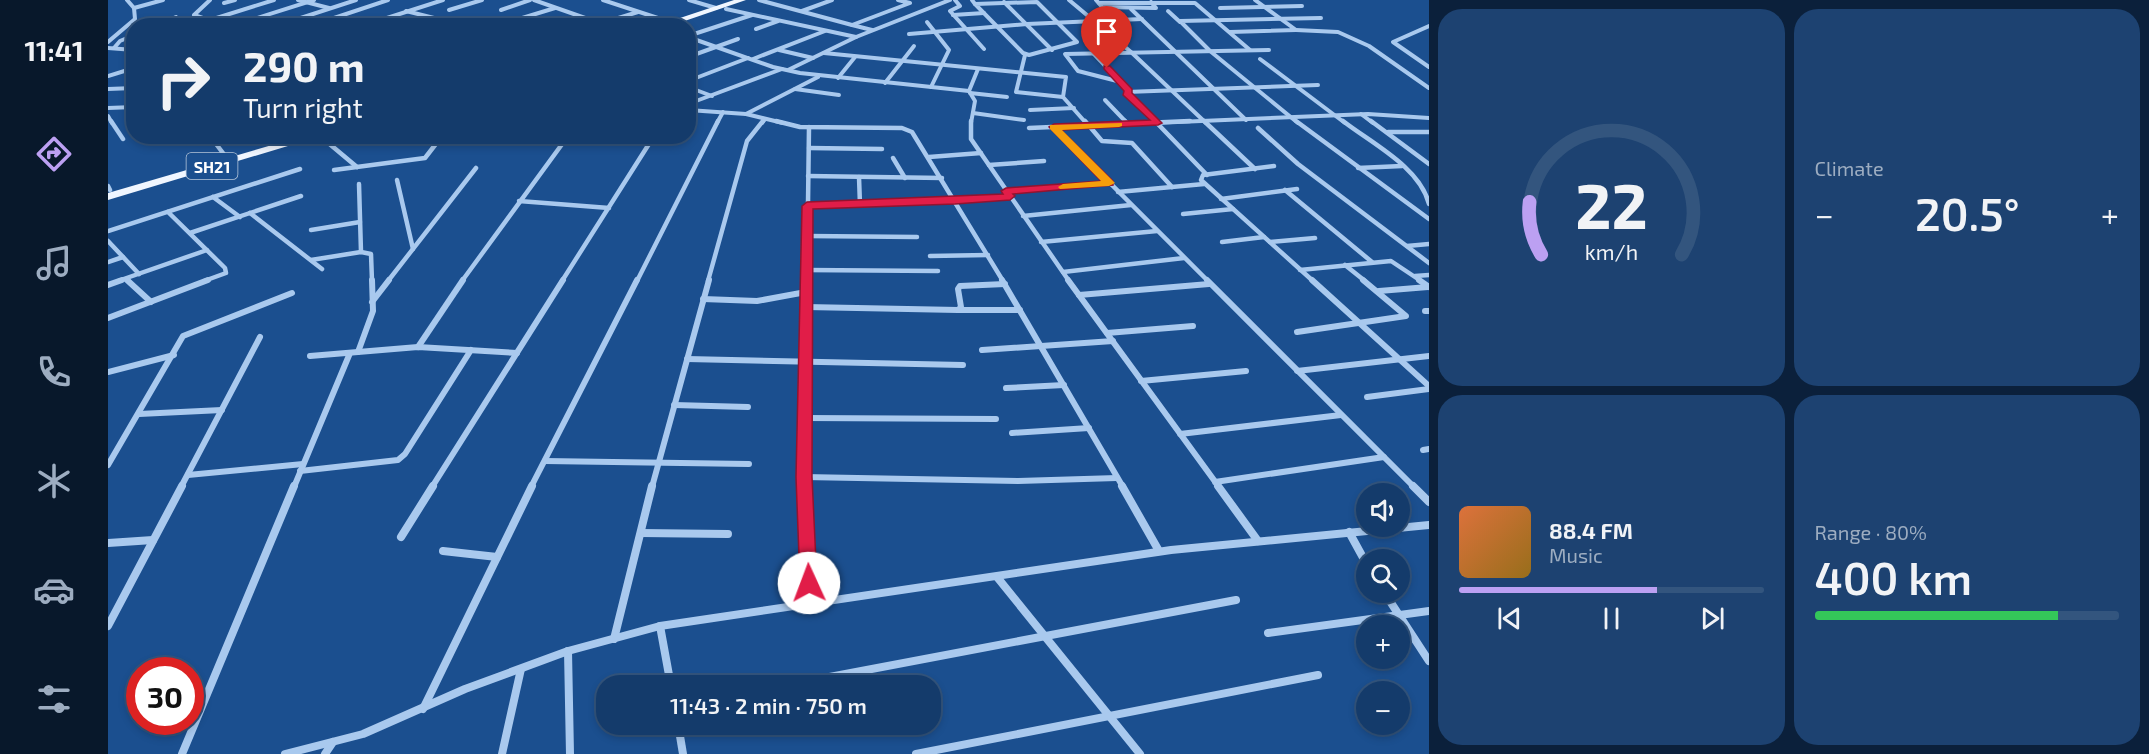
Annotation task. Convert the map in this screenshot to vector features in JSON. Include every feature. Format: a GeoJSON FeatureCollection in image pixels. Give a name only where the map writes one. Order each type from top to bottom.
{"type":"FeatureCollection","features":[{"type":"Feature","properties":{"kind":"main road"},"geometry":{"type":"LineString","coordinates":[[688,18],[740,0]]}},
{"type":"Feature","properties":{"kind":"main road"},"geometry":{"type":"LineString","coordinates":[[693,18],[752,0]]}},
{"type":"Feature","properties":{"kind":"main road","name":"SH21"},"geometry":{"type":"LineString","coordinates":[[109,191],[271,144]]}},
{"type":"Feature","properties":{"kind":"main road","name":"SH21"},"geometry":{"type":"LineString","coordinates":[[109,191],[286,144]]}},
{"type":"Feature","properties":{"kind":"street"},"geometry":{"type":"LineString","coordinates":[[127,0],[134,8],[135,18]]}},
{"type":"Feature","properties":{"kind":"street"},"geometry":{"type":"LineString","coordinates":[[134,8],[163,0]]}},
{"type":"Feature","properties":{"kind":"street"},"geometry":{"type":"LineString","coordinates":[[204,18],[193,13],[210,0]]}},
{"type":"Feature","properties":{"kind":"street"},"geometry":{"type":"LineString","coordinates":[[224,3],[235,0]]}},
{"type":"Feature","properties":{"kind":"street"},"geometry":{"type":"LineString","coordinates":[[215,18],[274,0]]}},
{"type":"Feature","properties":{"kind":"street"},"geometry":{"type":"LineString","coordinates":[[298,0],[329,9]]}},
{"type":"Feature","properties":{"kind":"street"},"geometry":{"type":"LineString","coordinates":[[257,18],[314,0]]}},
{"type":"Feature","properties":{"kind":"street"},"geometry":{"type":"LineString","coordinates":[[301,18],[356,0]]}},
{"type":"Feature","properties":{"kind":"street"},"geometry":{"type":"LineString","coordinates":[[332,18],[387,0]]}},
{"type":"Feature","properties":{"kind":"street"},"geometry":{"type":"LineString","coordinates":[[385,18],[443,0]]}},
{"type":"Feature","properties":{"kind":"street"},"geometry":{"type":"LineString","coordinates":[[449,10],[482,0]]}},
{"type":"Feature","properties":{"kind":"street"},"geometry":{"type":"LineString","coordinates":[[501,10],[532,0],[585,18]]}},
{"type":"Feature","properties":{"kind":"street"},"geometry":{"type":"LineString","coordinates":[[605,0],[655,18]]}},
{"type":"Feature","properties":{"kind":"street"},"geometry":{"type":"LineString","coordinates":[[689,0],[716,8]]}},
{"type":"Feature","properties":{"kind":"street"},"geometry":{"type":"LineString","coordinates":[[759,0],[874,31]]}},
{"type":"Feature","properties":{"kind":"street"},"geometry":{"type":"LineString","coordinates":[[801,11],[832,0]]}},
{"type":"Feature","properties":{"kind":"street"},"geometry":{"type":"LineString","coordinates":[[852,25],[910,3],[897,0]]}},
{"type":"Feature","properties":{"kind":"street"},"geometry":{"type":"LineString","coordinates":[[696,101],[814,58],[856,37],[950,0]]}},
{"type":"Feature","properties":{"kind":"street"},"geometry":{"type":"LineString","coordinates":[[955,0],[960,6],[950,9],[953,15],[984,49]]}},
{"type":"Feature","properties":{"kind":"street"},"geometry":{"type":"LineString","coordinates":[[1070,0],[1131,52],[1255,169]]}},
{"type":"Feature","properties":{"kind":"street"},"geometry":{"type":"LineString","coordinates":[[1254,0],[1296,30]]}},
{"type":"Feature","properties":{"kind":"street"},"geometry":{"type":"LineString","coordinates":[[1098,2],[1107,8],[1156,8],[1150,1]]}},
{"type":"Feature","properties":{"kind":"street"},"geometry":{"type":"LineString","coordinates":[[973,2],[1037,2],[1077,42],[1025,55]]}},
{"type":"Feature","properties":{"kind":"street"},"geometry":{"type":"LineString","coordinates":[[973,2],[1025,55]]}},
{"type":"Feature","properties":{"kind":"street"},"geometry":{"type":"LineString","coordinates":[[1004,2],[1052,50]]}},
{"type":"Feature","properties":{"kind":"street"},"geometry":{"type":"LineString","coordinates":[[1098,2],[1192,2],[1215,19],[1250,51]]}},
{"type":"Feature","properties":{"kind":"street"},"geometry":{"type":"LineString","coordinates":[[1220,8],[1302,6]]}},
{"type":"Feature","properties":{"kind":"street"},"geometry":{"type":"LineString","coordinates":[[522,18],[556,8]]}},
{"type":"Feature","properties":{"kind":"street"},"geometry":{"type":"LineString","coordinates":[[726,9],[856,37]]}},
{"type":"Feature","properties":{"kind":"street"},"geometry":{"type":"LineString","coordinates":[[1131,9],[1246,120]]}},
{"type":"Feature","properties":{"kind":"street"},"geometry":{"type":"LineString","coordinates":[[1168,10],[1210,51],[1291,118],[1429,219]]}},
{"type":"Feature","properties":{"kind":"street"},"geometry":{"type":"LineString","coordinates":[[406,11],[434,18]]}},
{"type":"Feature","properties":{"kind":"street"},"geometry":{"type":"LineString","coordinates":[[618,18],[639,12]]}},
{"type":"Feature","properties":{"kind":"street"},"geometry":{"type":"LineString","coordinates":[[953,15],[984,13]]}},
{"type":"Feature","properties":{"kind":"street"},"geometry":{"type":"LineString","coordinates":[[696,33],[752,14]]}},
{"type":"Feature","properties":{"kind":"street"},"geometry":{"type":"LineString","coordinates":[[1180,22],[1182,20],[1215,19],[1321,18]]}},
{"type":"Feature","properties":{"kind":"street"},"geometry":{"type":"LineString","coordinates":[[909,34],[1026,24],[1142,19]]}},
{"type":"Feature","properties":{"kind":"street"},"geometry":{"type":"LineString","coordinates":[[756,29],[779,20]]}},
{"type":"Feature","properties":{"kind":"street"},"geometry":{"type":"LineString","coordinates":[[927,22],[949,50],[932,87]]}},
{"type":"Feature","properties":{"kind":"street"},"geometry":{"type":"LineString","coordinates":[[1429,26],[1392,42],[1429,68]]}},
{"type":"Feature","properties":{"kind":"street"},"geometry":{"type":"LineString","coordinates":[[108,42],[126,28]]}},
{"type":"Feature","properties":{"kind":"street"},"geometry":{"type":"LineString","coordinates":[[1230,32],[1296,30],[1338,32],[1369,46],[1429,88]]}},
{"type":"Feature","properties":{"kind":"street"},"geometry":{"type":"LineString","coordinates":[[696,78],[826,31]]}},
{"type":"Feature","properties":{"kind":"street"},"geometry":{"type":"LineString","coordinates":[[114,48],[120,40],[126,37]]}},
{"type":"Feature","properties":{"kind":"street"},"geometry":{"type":"LineString","coordinates":[[696,39],[750,59],[819,76],[1007,97]]}},
{"type":"Feature","properties":{"kind":"street"},"geometry":{"type":"LineString","coordinates":[[696,54],[738,39]]}},
{"type":"Feature","properties":{"kind":"street"},"geometry":{"type":"LineString","coordinates":[[885,83],[914,46]]}},
{"type":"Feature","properties":{"kind":"street"},"geometry":{"type":"LineString","coordinates":[[108,48],[126,49]]}},
{"type":"Feature","properties":{"kind":"street"},"geometry":{"type":"LineString","coordinates":[[778,50],[814,58]]}},
{"type":"Feature","properties":{"kind":"street"},"geometry":{"type":"LineString","coordinates":[[1121,82],[1078,71],[1065,54],[1269,50]]}},
{"type":"Feature","properties":{"kind":"street"},"geometry":{"type":"LineString","coordinates":[[1093,52],[1129,91],[1318,86]]}},
{"type":"Feature","properties":{"kind":"street"},"geometry":{"type":"LineString","coordinates":[[824,53],[1066,77],[1063,97]]}},
{"type":"Feature","properties":{"kind":"street"},"geometry":{"type":"LineString","coordinates":[[1025,55],[1016,88],[1018,93],[1063,97],[1104,142],[1132,143],[1172,187]]}},
{"type":"Feature","properties":{"kind":"street"},"geometry":{"type":"LineString","coordinates":[[838,78],[855,57]]}},
{"type":"Feature","properties":{"kind":"street"},"geometry":{"type":"LineString","coordinates":[[1260,59],[1402,166],[1420,185],[1429,204]]}},
{"type":"Feature","properties":{"kind":"street"},"geometry":{"type":"LineString","coordinates":[[987,70],[989,60]]}},
{"type":"Feature","properties":{"kind":"street"},"geometry":{"type":"LineString","coordinates":[[978,69],[970,92],[975,101],[970,135],[1041,242],[1258,541]]}},
{"type":"Feature","properties":{"kind":"street"},"geometry":{"type":"LineString","coordinates":[[108,76],[126,70]]}},
{"type":"Feature","properties":{"kind":"street"},"geometry":{"type":"LineString","coordinates":[[746,114],[819,76]]}},
{"type":"Feature","properties":{"kind":"street"},"geometry":{"type":"LineString","coordinates":[[108,89],[126,88]]}},
{"type":"Feature","properties":{"kind":"street"},"geometry":{"type":"LineString","coordinates":[[794,89],[839,95]]}},
{"type":"Feature","properties":{"kind":"street"},"geometry":{"type":"LineString","coordinates":[[696,90],[712,96]]}},
{"type":"Feature","properties":{"kind":"street"},"geometry":{"type":"LineString","coordinates":[[1129,91],[1126,93],[1207,175]]}},
{"type":"Feature","properties":{"kind":"street"},"geometry":{"type":"LineString","coordinates":[[1105,100],[1128,124]]}},
{"type":"Feature","properties":{"kind":"street"},"geometry":{"type":"LineString","coordinates":[[108,108],[126,107]]}},
{"type":"Feature","properties":{"kind":"street"},"geometry":{"type":"LineString","coordinates":[[1030,110],[1074,108]]}},
{"type":"Feature","properties":{"kind":"street"},"geometry":{"type":"LineString","coordinates":[[696,110],[746,114],[809,127],[908,129],[916,136],[1042,346],[1159,551]]}},
{"type":"Feature","properties":{"kind":"street"},"geometry":{"type":"LineString","coordinates":[[423,710],[545,460],[723,112]]}},
{"type":"Feature","properties":{"kind":"street"},"geometry":{"type":"LineString","coordinates":[[973,113],[1024,120]]}},
{"type":"Feature","properties":{"kind":"street"},"geometry":{"type":"LineString","coordinates":[[1361,114],[1429,163]]}},
{"type":"Feature","properties":{"kind":"street"},"geometry":{"type":"LineString","coordinates":[[1029,128],[1361,114],[1429,118]]}},
{"type":"Feature","properties":{"kind":"street"},"geometry":{"type":"LineString","coordinates":[[108,116],[123,139]]}},
{"type":"Feature","properties":{"kind":"street"},"geometry":{"type":"LineString","coordinates":[[614,639],[658,463],[747,141],[765,119]]}},
{"type":"Feature","properties":{"kind":"street"},"geometry":{"type":"LineString","coordinates":[[809,127],[804,477],[810,604]]}},
{"type":"Feature","properties":{"kind":"street"},"geometry":{"type":"LineString","coordinates":[[1054,127],[1429,502]]}},
{"type":"Feature","properties":{"kind":"street"},"geometry":{"type":"LineString","coordinates":[[1258,128],[1298,165],[1429,263]]}},
{"type":"Feature","properties":{"kind":"street"},"geometry":{"type":"LineString","coordinates":[[1388,132],[1429,132]]}},
{"type":"Feature","properties":{"kind":"street"},"geometry":{"type":"LineString","coordinates":[[216,144],[226,157]]}},
{"type":"Feature","properties":{"kind":"street"},"geometry":{"type":"LineString","coordinates":[[329,144],[357,168]]}},
{"type":"Feature","properties":{"kind":"street"},"geometry":{"type":"LineString","coordinates":[[334,170],[425,158],[436,144]]}},
{"type":"Feature","properties":{"kind":"street"},"geometry":{"type":"LineString","coordinates":[[418,347],[483,249],[562,144]]}},
{"type":"Feature","properties":{"kind":"street"},"geometry":{"type":"LineString","coordinates":[[401,537],[649,144]]}},
{"type":"Feature","properties":{"kind":"street"},"geometry":{"type":"LineString","coordinates":[[808,148],[882,149]]}},
{"type":"Feature","properties":{"kind":"street"},"geometry":{"type":"LineString","coordinates":[[929,157],[981,153]]}},
{"type":"Feature","properties":{"kind":"street"},"geometry":{"type":"LineString","coordinates":[[893,158],[905,178]]}},
{"type":"Feature","properties":{"kind":"street"},"geometry":{"type":"LineString","coordinates":[[989,165],[1044,161]]}},
{"type":"Feature","properties":{"kind":"street"},"geometry":{"type":"LineString","coordinates":[[1274,166],[1201,177],[1204,183],[1221,199],[1429,387]]}},
{"type":"Feature","properties":{"kind":"street"},"geometry":{"type":"LineString","coordinates":[[1357,168],[1402,166]]}},
{"type":"Feature","properties":{"kind":"street"},"geometry":{"type":"LineString","coordinates":[[372,302],[477,168]]}},
{"type":"Feature","properties":{"kind":"street"},"geometry":{"type":"LineString","coordinates":[[108,231],[300,169]]}},
{"type":"Feature","properties":{"kind":"street"},"geometry":{"type":"LineString","coordinates":[[808,176],[942,178]]}},
{"type":"Feature","properties":{"kind":"street"},"geometry":{"type":"LineString","coordinates":[[860,177],[860,205]]}},
{"type":"Feature","properties":{"kind":"street"},"geometry":{"type":"LineString","coordinates":[[397,180],[413,249]]}},
{"type":"Feature","properties":{"kind":"street"},"geometry":{"type":"LineString","coordinates":[[807,206],[955,201],[1109,183]]}},
{"type":"Feature","properties":{"kind":"street"},"geometry":{"type":"LineString","coordinates":[[1118,192],[1204,183]]}},
{"type":"Feature","properties":{"kind":"street"},"geometry":{"type":"LineString","coordinates":[[359,184],[361,252]]}},
{"type":"Feature","properties":{"kind":"street"},"geometry":{"type":"LineString","coordinates":[[1420,185],[1429,184]]}},
{"type":"Feature","properties":{"kind":"street"},"geometry":{"type":"LineString","coordinates":[[1221,199],[1297,189]]}},
{"type":"Feature","properties":{"kind":"street"},"geometry":{"type":"LineString","coordinates":[[1285,190],[1372,262]]}},
{"type":"Feature","properties":{"kind":"street"},"geometry":{"type":"LineString","coordinates":[[190,233],[301,196]]}},
{"type":"Feature","properties":{"kind":"street"},"geometry":{"type":"LineString","coordinates":[[213,197],[240,217]]}},
{"type":"Feature","properties":{"kind":"street"},"geometry":{"type":"LineString","coordinates":[[519,201],[609,208]]}},
{"type":"Feature","properties":{"kind":"street"},"geometry":{"type":"LineString","coordinates":[[1023,216],[1131,205]]}},
{"type":"Feature","properties":{"kind":"street"},"geometry":{"type":"LineString","coordinates":[[1184,214],[1233,209]]}},
{"type":"Feature","properties":{"kind":"street"},"geometry":{"type":"LineString","coordinates":[[108,318],[226,273],[227,270],[168,212]]}},
{"type":"Feature","properties":{"kind":"street"},"geometry":{"type":"LineString","coordinates":[[250,213],[322,269]]}},
{"type":"Feature","properties":{"kind":"street"},"geometry":{"type":"LineString","coordinates":[[311,230],[360,222]]}},
{"type":"Feature","properties":{"kind":"street"},"geometry":{"type":"LineString","coordinates":[[1041,242],[1156,231]]}},
{"type":"Feature","properties":{"kind":"street"},"geometry":{"type":"LineString","coordinates":[[807,236],[917,237]]}},
{"type":"Feature","properties":{"kind":"street"},"geometry":{"type":"LineString","coordinates":[[1222,242],[1264,237]]}},
{"type":"Feature","properties":{"kind":"street"},"geometry":{"type":"LineString","coordinates":[[1270,242],[1315,238]]}},
{"type":"Feature","properties":{"kind":"street"},"geometry":{"type":"LineString","coordinates":[[108,241],[139,274]]}},
{"type":"Feature","properties":{"kind":"street"},"geometry":{"type":"LineString","coordinates":[[1407,246],[1429,244]]}},
{"type":"Feature","properties":{"kind":"street"},"geometry":{"type":"LineString","coordinates":[[108,285],[207,250]]}},
{"type":"Feature","properties":{"kind":"street"},"geometry":{"type":"LineString","coordinates":[[182,754],[302,467],[373,311],[370,254],[361,252],[310,260]]}},
{"type":"Feature","properties":{"kind":"street"},"geometry":{"type":"LineString","coordinates":[[930,256],[988,255]]}},
{"type":"Feature","properties":{"kind":"street"},"geometry":{"type":"LineString","coordinates":[[108,262],[123,257]]}},
{"type":"Feature","properties":{"kind":"street"},"geometry":{"type":"LineString","coordinates":[[1063,272],[1184,258]]}},
{"type":"Feature","properties":{"kind":"street"},"geometry":{"type":"LineString","coordinates":[[1300,270],[1391,261],[1429,287]]}},
{"type":"Feature","properties":{"kind":"street"},"geometry":{"type":"LineString","coordinates":[[1297,332],[1406,316],[1379,291],[1345,265]]}},
{"type":"Feature","properties":{"kind":"street"},"geometry":{"type":"LineString","coordinates":[[806,270],[938,271]]}},
{"type":"Feature","properties":{"kind":"street"},"geometry":{"type":"LineString","coordinates":[[1415,276],[1429,275]]}},
{"type":"Feature","properties":{"kind":"street"},"geometry":{"type":"LineString","coordinates":[[126,279],[151,302]]}},
{"type":"Feature","properties":{"kind":"street"},"geometry":{"type":"LineString","coordinates":[[958,310],[961,307],[958,290],[960,286],[1005,284]]}},
{"type":"Feature","properties":{"kind":"street"},"geometry":{"type":"LineString","coordinates":[[1079,295],[1209,284]]}},
{"type":"Feature","properties":{"kind":"street"},"geometry":{"type":"LineString","coordinates":[[1379,291],[1429,287]]}},
{"type":"Feature","properties":{"kind":"street"},"geometry":{"type":"LineString","coordinates":[[108,465],[174,355],[179,341],[188,332],[292,292]]}},
{"type":"Feature","properties":{"kind":"street"},"geometry":{"type":"LineString","coordinates":[[703,299],[757,301],[806,292]]}},
{"type":"Feature","properties":{"kind":"street"},"geometry":{"type":"LineString","coordinates":[[806,307],[1020,310]]}},
{"type":"Feature","properties":{"kind":"street"},"geometry":{"type":"LineString","coordinates":[[1107,333],[1193,326]]}},
{"type":"Feature","properties":{"kind":"street"},"geometry":{"type":"LineString","coordinates":[[108,626],[260,337]]}},
{"type":"Feature","properties":{"kind":"street"},"geometry":{"type":"LineString","coordinates":[[982,350],[1113,341]]}},
{"type":"Feature","properties":{"kind":"street"},"geometry":{"type":"LineString","coordinates":[[310,356],[418,347],[517,353]]}},
{"type":"Feature","properties":{"kind":"street"},"geometry":{"type":"LineString","coordinates":[[188,475],[398,460],[405,454],[471,350]]}},
{"type":"Feature","properties":{"kind":"street"},"geometry":{"type":"LineString","coordinates":[[108,372],[174,355]]}},
{"type":"Feature","properties":{"kind":"street"},"geometry":{"type":"LineString","coordinates":[[1297,371],[1429,356]]}},
{"type":"Feature","properties":{"kind":"street"},"geometry":{"type":"LineString","coordinates":[[687,359],[963,365]]}},
{"type":"Feature","properties":{"kind":"street"},"geometry":{"type":"LineString","coordinates":[[1141,381],[1246,371]]}},
{"type":"Feature","properties":{"kind":"street"},"geometry":{"type":"LineString","coordinates":[[1006,388],[1064,385]]}},
{"type":"Feature","properties":{"kind":"street"},"geometry":{"type":"LineString","coordinates":[[1367,397],[1429,387]]}},
{"type":"Feature","properties":{"kind":"street"},"geometry":{"type":"LineString","coordinates":[[674,405],[748,407]]}},
{"type":"Feature","properties":{"kind":"street"},"geometry":{"type":"LineString","coordinates":[[139,414],[222,410]]}},
{"type":"Feature","properties":{"kind":"street"},"geometry":{"type":"LineString","coordinates":[[1180,434],[1341,415]]}},
{"type":"Feature","properties":{"kind":"street"},"geometry":{"type":"LineString","coordinates":[[805,418],[996,419]]}},
{"type":"Feature","properties":{"kind":"street"},"geometry":{"type":"LineString","coordinates":[[1012,433],[1089,428]]}},
{"type":"Feature","properties":{"kind":"street"},"geometry":{"type":"LineString","coordinates":[[1215,482],[1384,458]]}},
{"type":"Feature","properties":{"kind":"street"},"geometry":{"type":"LineString","coordinates":[[545,460],[749,464]]}},
{"type":"Feature","properties":{"kind":"street"},"geometry":{"type":"LineString","coordinates":[[804,477],[1017,481],[1117,478]]}},
{"type":"Feature","properties":{"kind":"street"},"geometry":{"type":"LineString","coordinates":[[285,754],[363,734],[423,710],[465,689],[568,651],[660,627],[1159,551],[1429,525]]}},
{"type":"Feature","properties":{"kind":"street"},"geometry":{"type":"LineString","coordinates":[[1348,532],[1358,549]]}},
{"type":"Feature","properties":{"kind":"street"},"geometry":{"type":"LineString","coordinates":[[641,533],[728,534]]}},
{"type":"Feature","properties":{"kind":"street"},"geometry":{"type":"LineString","coordinates":[[108,543],[153,540]]}},
{"type":"Feature","properties":{"kind":"street"},"geometry":{"type":"LineString","coordinates":[[442,551],[497,557]]}},
{"type":"Feature","properties":{"kind":"street"},"geometry":{"type":"LineString","coordinates":[[997,577],[1140,754]]}},
{"type":"Feature","properties":{"kind":"street"},"geometry":{"type":"LineString","coordinates":[[840,675],[1236,600]]}},
{"type":"Feature","properties":{"kind":"street"},"geometry":{"type":"LineString","coordinates":[[1390,603],[1397,615],[1429,611]]}},
{"type":"Feature","properties":{"kind":"street"},"geometry":{"type":"LineString","coordinates":[[1268,633],[1356,621]]}},
{"type":"Feature","properties":{"kind":"street"},"geometry":{"type":"LineString","coordinates":[[660,627],[669,675]]}},
{"type":"Feature","properties":{"kind":"street"},"geometry":{"type":"LineString","coordinates":[[1410,634],[1429,661]]}},
{"type":"Feature","properties":{"kind":"street"},"geometry":{"type":"LineString","coordinates":[[568,651],[570,754]]}},
{"type":"Feature","properties":{"kind":"street"},"geometry":{"type":"LineString","coordinates":[[502,754],[521,669]]}},
{"type":"Feature","properties":{"kind":"street"},"geometry":{"type":"LineString","coordinates":[[916,754],[1109,714],[1122,714],[1318,675]]}},
{"type":"Feature","properties":{"kind":"street"},"geometry":{"type":"LineString","coordinates":[[680,735],[684,754]]}},
{"type":"Feature","properties":{"kind":"street"},"geometry":{"type":"LineString","coordinates":[[325,754],[333,742]]}},
{"type":"Feature","properties":{"kind":"slow traffic"},"geometry":{"type":"LineString","coordinates":[[1063,187],[1109,183],[1054,127],[1119,124]]}},
{"type":"Feature","properties":{"kind":"route"},"geometry":{"type":"LineString","coordinates":[[809,583],[804,477],[807,206],[955,201],[1010,196],[1006,191],[1109,183],[1054,127],[1158,123],[1126,93],[1129,91],[1107,68]]}}]}
